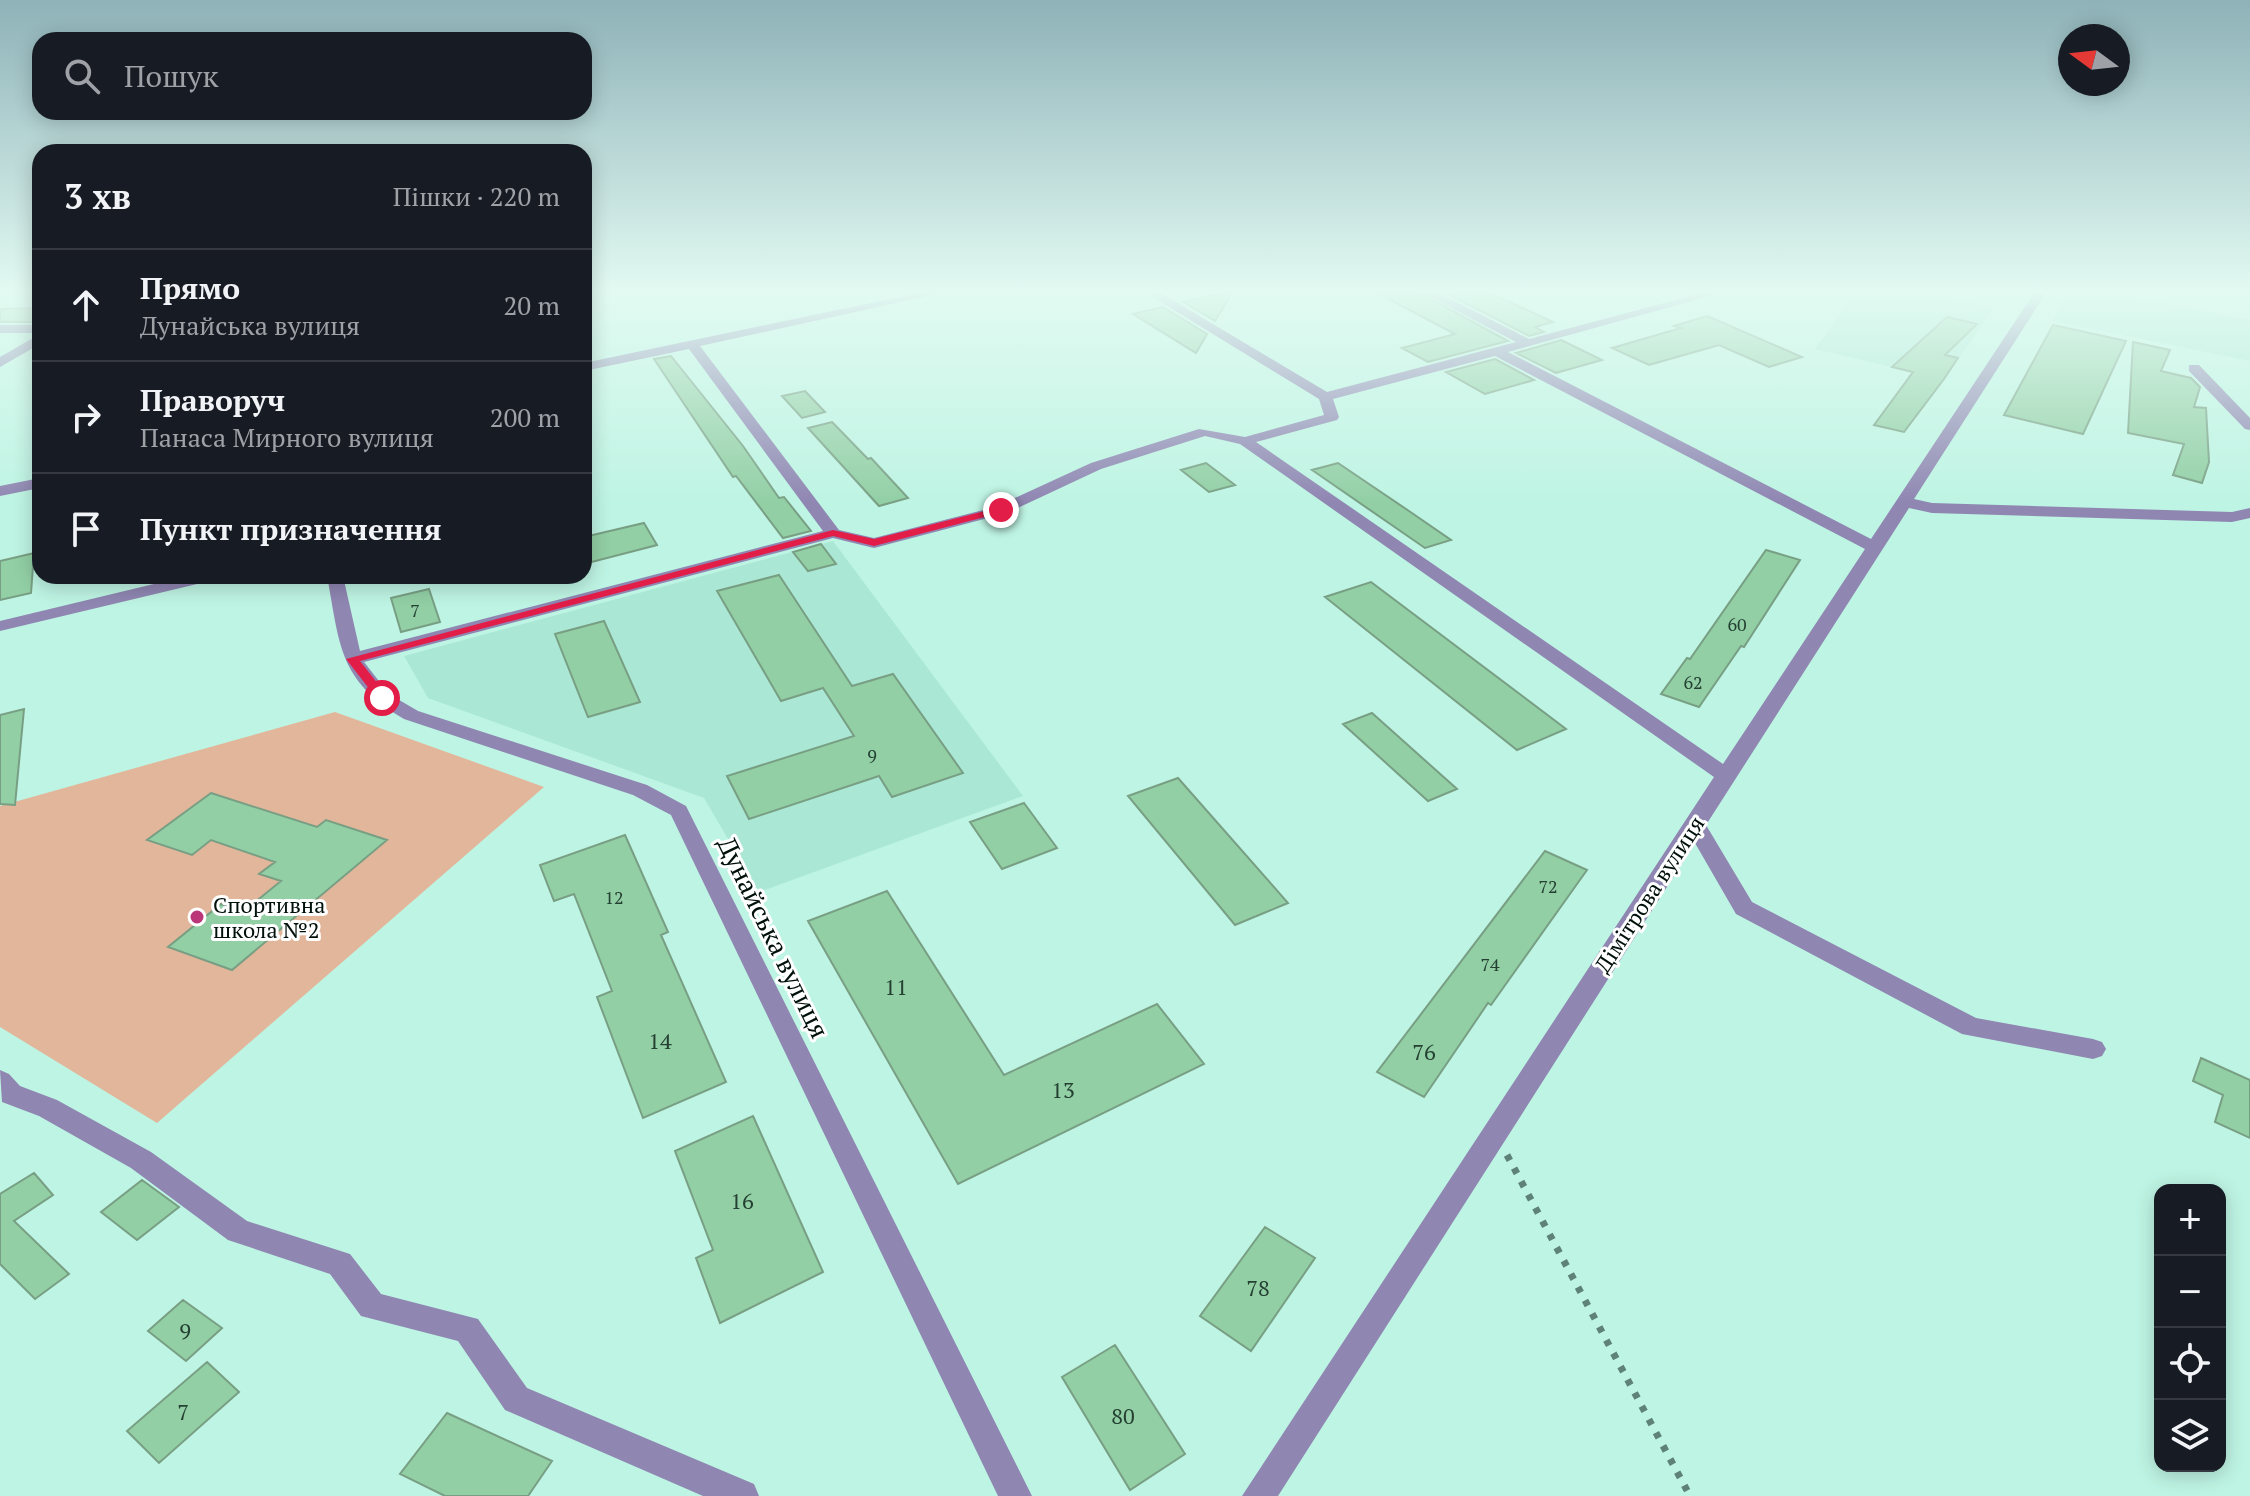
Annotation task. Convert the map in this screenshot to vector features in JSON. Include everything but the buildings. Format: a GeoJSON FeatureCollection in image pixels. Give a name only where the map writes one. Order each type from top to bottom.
{"type":"FeatureCollection","features":[{"type":"Feature","properties":{"kind":"street"},"geometry":{"type":"LineString","coordinates":[[706,363],[833,533]]}},
{"type":"Feature","properties":{"kind":"street"},"geometry":{"type":"LineString","coordinates":[[1245,441],[1332,417],[1325,397],[1268,363]]}},
{"type":"Feature","properties":{"kind":"street"},"geometry":{"type":"LineString","coordinates":[[1325,397],[1456,363]]}},
{"type":"Feature","properties":{"kind":"street"},"geometry":{"type":"LineString","coordinates":[[1519,363],[1874,547]]}},
{"type":"Feature","properties":{"kind":"street","name":"Дімітрова вулиця"},"geometry":{"type":"LineString","coordinates":[[1259,1496],[1995,363]]}},
{"type":"Feature","properties":{"kind":"street"},"geometry":{"type":"LineString","coordinates":[[2194,368],[2250,426]]}},
{"type":"Feature","properties":{"kind":"street"},"geometry":{"type":"LineString","coordinates":[[352,659],[833,533],[874,543],[1001,510],[1096,466],[1204,432],[1245,441],[1726,776]]}},
{"type":"Feature","properties":{"kind":"street"},"geometry":{"type":"LineString","coordinates":[[0,491],[32,485]]}},
{"type":"Feature","properties":{"kind":"street"},"geometry":{"type":"LineString","coordinates":[[1904,502],[1932,508],[2232,517],[2250,513]]}},
{"type":"Feature","properties":{"kind":"street"},"geometry":{"type":"LineString","coordinates":[[0,626],[175,584]]}},
{"type":"Feature","properties":{"kind":"street","name":"Дунайська вулиця"},"geometry":{"type":"LineString","coordinates":[[337,584],[352,659],[382,698],[411,715],[640,790],[679,811],[1015,1496]]}},
{"type":"Feature","properties":{"kind":"street"},"geometry":{"type":"LineString","coordinates":[[1695,824],[1744,908],[1971,1027],[2093,1049]]}},
{"type":"Feature","properties":{"kind":"street"},"geometry":{"type":"LineString","coordinates":[[0,1081],[11,1094],[48,1108],[141,1160],[238,1231],[340,1264],[372,1306],[467,1329],[516,1399],[742,1496]]}},
{"type":"Feature","properties":{"kind":"path"},"geometry":{"type":"LineString","coordinates":[[1495,1132],[1690,1496]]}},
{"type":"Feature","properties":{"kind":"shaded area"},"geometry":{"type":"Polygon","coordinates":[[[1874,363],[1955,363],[1944,379],[1874,363]]]}},
{"type":"Feature","properties":{"kind":"shaded area"},"geometry":{"type":"Polygon","coordinates":[[[833,541],[1023,796],[759,892],[704,798],[428,698],[404,656],[833,541]]]}},
{"type":"Feature","properties":{"kind":"shaded area","name":"Спортивна школа №2"},"geometry":{"type":"Polygon","coordinates":[[[335,712],[544,787],[157,1123],[0,1027],[0,806],[335,712]]]}},
{"type":"Feature","properties":{"kind":"place","name":"Спортивна школа №2"},"geometry":{"type":"Point","coordinates":[197,917]}},
{"type":"Feature","properties":{"kind":"route"},"geometry":{"type":"LineString","coordinates":[[382,698],[352,659],[833,533],[874,543],[1001,510]]}}]}
